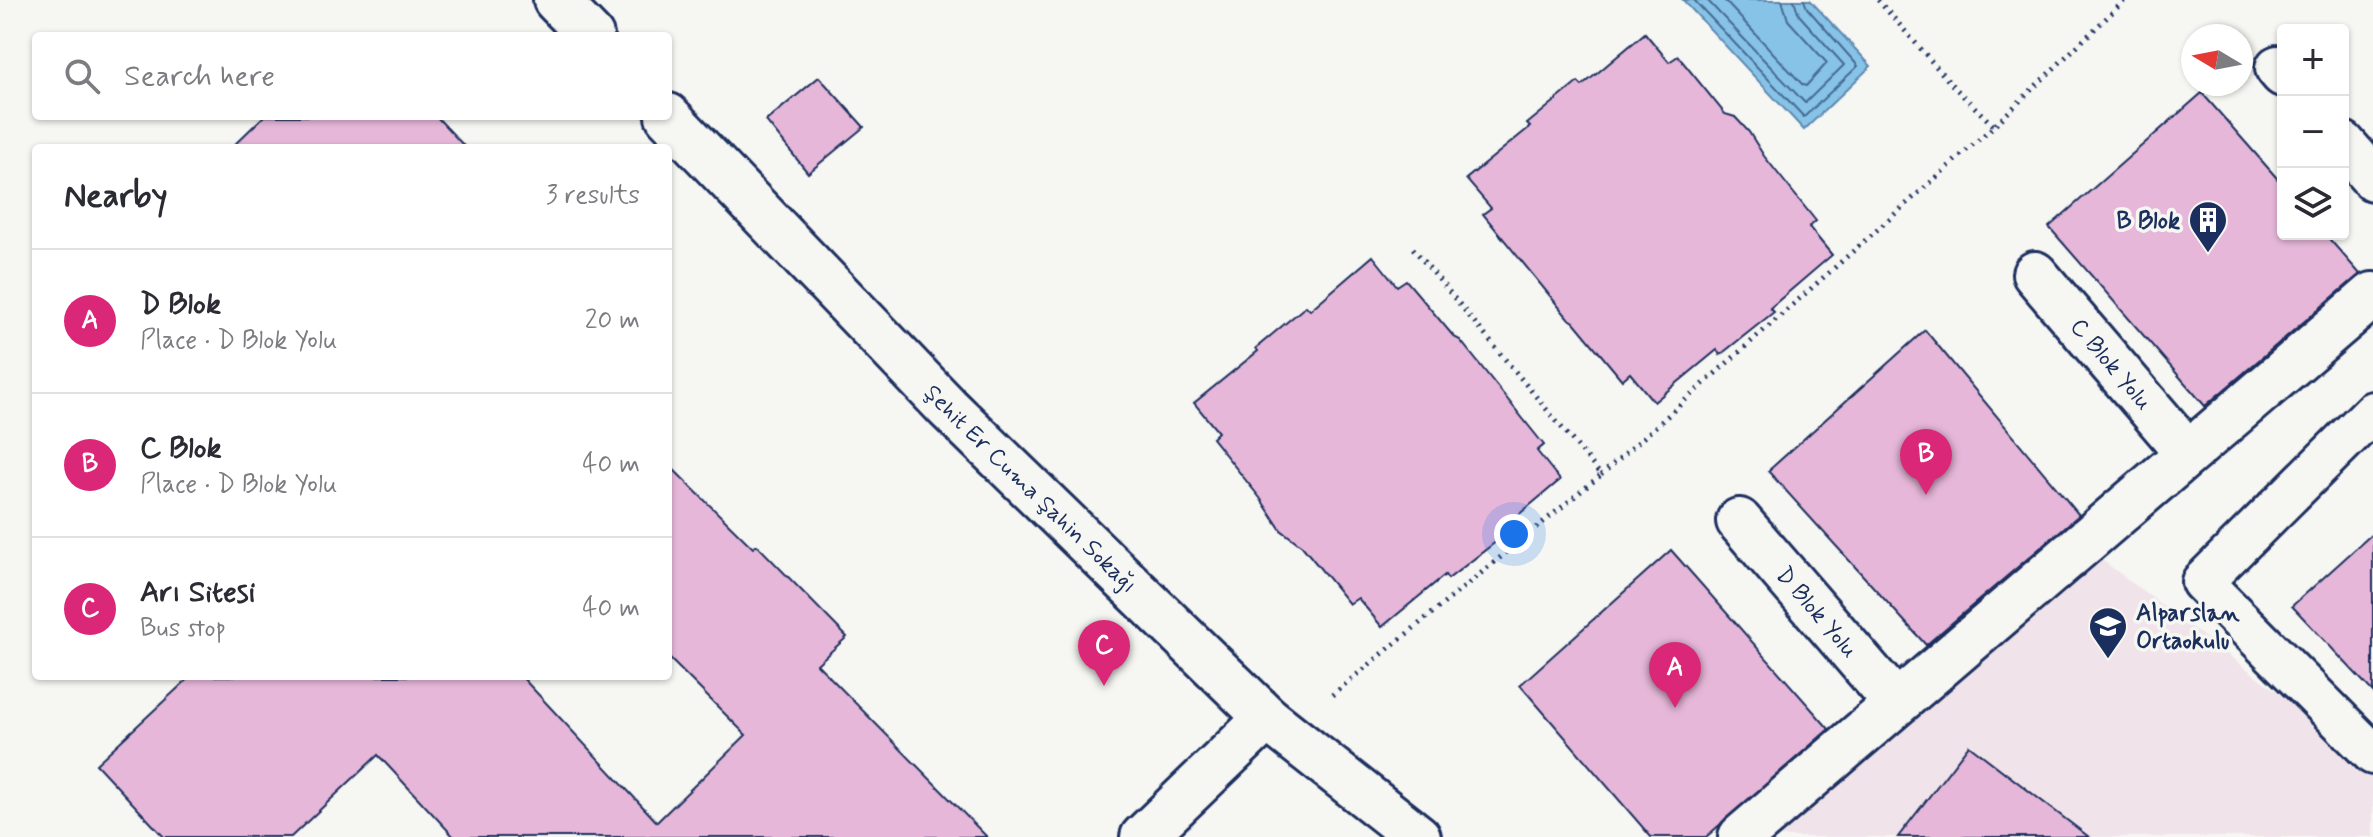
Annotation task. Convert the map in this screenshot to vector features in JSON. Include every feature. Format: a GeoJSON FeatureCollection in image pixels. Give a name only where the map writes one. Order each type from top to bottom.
{"type":"FeatureCollection","features":[{"type":"Feature","properties":{"kind":"street"},"geometry":{"type":"LineString","coordinates":[[556,0],[587,32]]}},
{"type":"Feature","properties":{"kind":"street","name":"Şehit Er Cuma Şahin Sokağı"},"geometry":{"type":"LineString","coordinates":[[672,120],[948,408],[1278,726],[1418,837]]}},
{"type":"Feature","properties":{"kind":"street"},"geometry":{"type":"LineString","coordinates":[[2349,151],[2373,178]]}},
{"type":"Feature","properties":{"kind":"street","name":"C Blok Yolu"},"geometry":{"type":"LineString","coordinates":[[2035,274],[2188,453]]}},
{"type":"Feature","properties":{"kind":"street"},"geometry":{"type":"LineString","coordinates":[[1741,837],[2373,295]]}},
{"type":"Feature","properties":{"kind":"street","name":"D Blok Yolu"},"geometry":{"type":"LineString","coordinates":[[1739,521],[1896,703]]}},
{"type":"Feature","properties":{"kind":"street"},"geometry":{"type":"LineString","coordinates":[[1143,837],[1278,726]]}},
{"type":"Feature","properties":{"kind":"lane"},"geometry":{"type":"LineString","coordinates":[[2373,412],[2202,582],[2373,754]]}},
{"type":"Feature","properties":{"kind":"path"},"geometry":{"type":"LineString","coordinates":[[1878,0],[1954,87],[1994,126]]}},
{"type":"Feature","properties":{"kind":"path"},"geometry":{"type":"LineString","coordinates":[[1278,726],[1340,688],[1601,475],[1994,126],[2125,0]]}},
{"type":"Feature","properties":{"kind":"path"},"geometry":{"type":"LineString","coordinates":[[1412,247],[1601,475]]}},
{"type":"Feature","properties":{"kind":"shaded area","name":"Alparslan Ortaokulu"},"geometry":{"type":"Polygon","coordinates":[[[2098,557],[2373,764],[2373,837],[1779,837],[2098,557]]]}},
{"type":"Feature","properties":{"kind":"water"},"geometry":{"type":"Polygon","coordinates":[[[1683,0],[1810,0],[1871,66],[1804,130],[1683,0]]]}},
{"type":"Feature","properties":{"kind":"building"},"geometry":{"type":"Polygon","coordinates":[[[1645,33],[1669,62],[1678,56],[1725,114],[1735,117],[1749,132],[1764,156],[1816,221],[1809,227],[1832,255],[1770,308],[1774,312],[1720,355],[1717,350],[1654,402],[1630,373],[1622,380],[1568,318],[1483,214],[1491,208],[1466,179],[1530,127],[1527,124],[1578,82],[1582,86],[1645,33]]]}},
{"type":"Feature","properties":{"kind":"building"},"geometry":{"type":"Polygon","coordinates":[[[819,77],[864,127],[808,173],[766,121],[819,77]]]}},
{"type":"Feature","properties":{"kind":"building","name":"B Blok"},"geometry":{"type":"Polygon","coordinates":[[[2199,96],[2205,96],[2277,178],[2277,240],[2330,240],[2360,274],[2205,406],[2049,227],[2199,96]]]}},
{"type":"Feature","properties":{"kind":"building"},"geometry":{"type":"Polygon","coordinates":[[[260,120],[440,120],[462,144],[235,144],[260,120]]]}},
{"type":"Feature","properties":{"kind":"building"},"geometry":{"type":"Polygon","coordinates":[[[1373,256],[1397,286],[1406,280],[1454,337],[1460,340],[1544,445],[1537,451],[1560,480],[1498,532],[1502,537],[1448,579],[1445,575],[1382,627],[1358,598],[1349,604],[1302,546],[1281,530],[1260,498],[1212,438],[1218,432],[1194,403],[1258,351],[1256,348],[1306,306],[1310,310],[1373,256]]]}},
{"type":"Feature","properties":{"kind":"building"},"geometry":{"type":"Polygon","coordinates":[[[1925,330],[2079,515],[1926,645],[1768,471],[1925,330]]]}},
{"type":"Feature","properties":{"kind":"building"},"geometry":{"type":"Polygon","coordinates":[[[672,468],[753,548],[757,545],[847,637],[817,664],[987,837],[454,837],[378,755],[291,837],[164,837],[96,764],[187,680],[525,680],[657,822],[746,735],[672,661],[672,468]]]}},
{"type":"Feature","properties":{"kind":"building"},"geometry":{"type":"Polygon","coordinates":[[[2373,533],[2373,692],[2292,606],[2373,533]]]}},
{"type":"Feature","properties":{"kind":"building"},"geometry":{"type":"Polygon","coordinates":[[[1671,550],[1829,729],[1706,837],[1651,837],[1520,685],[1671,550]]]}},
{"type":"Feature","properties":{"kind":"building"},"geometry":{"type":"Polygon","coordinates":[[[1969,745],[2089,837],[1898,837],[1969,745]]]}},
{"type":"Feature","properties":{"kind":"place","name":"B Blok"},"geometry":{"type":"Point","coordinates":[2208,254]}},
{"type":"Feature","properties":{"kind":"place","name":"C Blok"},"geometry":{"type":"Point","coordinates":[1926,495]}},
{"type":"Feature","properties":{"kind":"place","name":"Alparslan Ortaokulu"},"geometry":{"type":"Point","coordinates":[2108,660]}},
{"type":"Feature","properties":{"kind":"place","name":"Arı Sitesi"},"geometry":{"type":"Point","coordinates":[1104,686]}},
{"type":"Feature","properties":{"kind":"place","name":"D Blok"},"geometry":{"type":"Point","coordinates":[1675,708]}}]}
